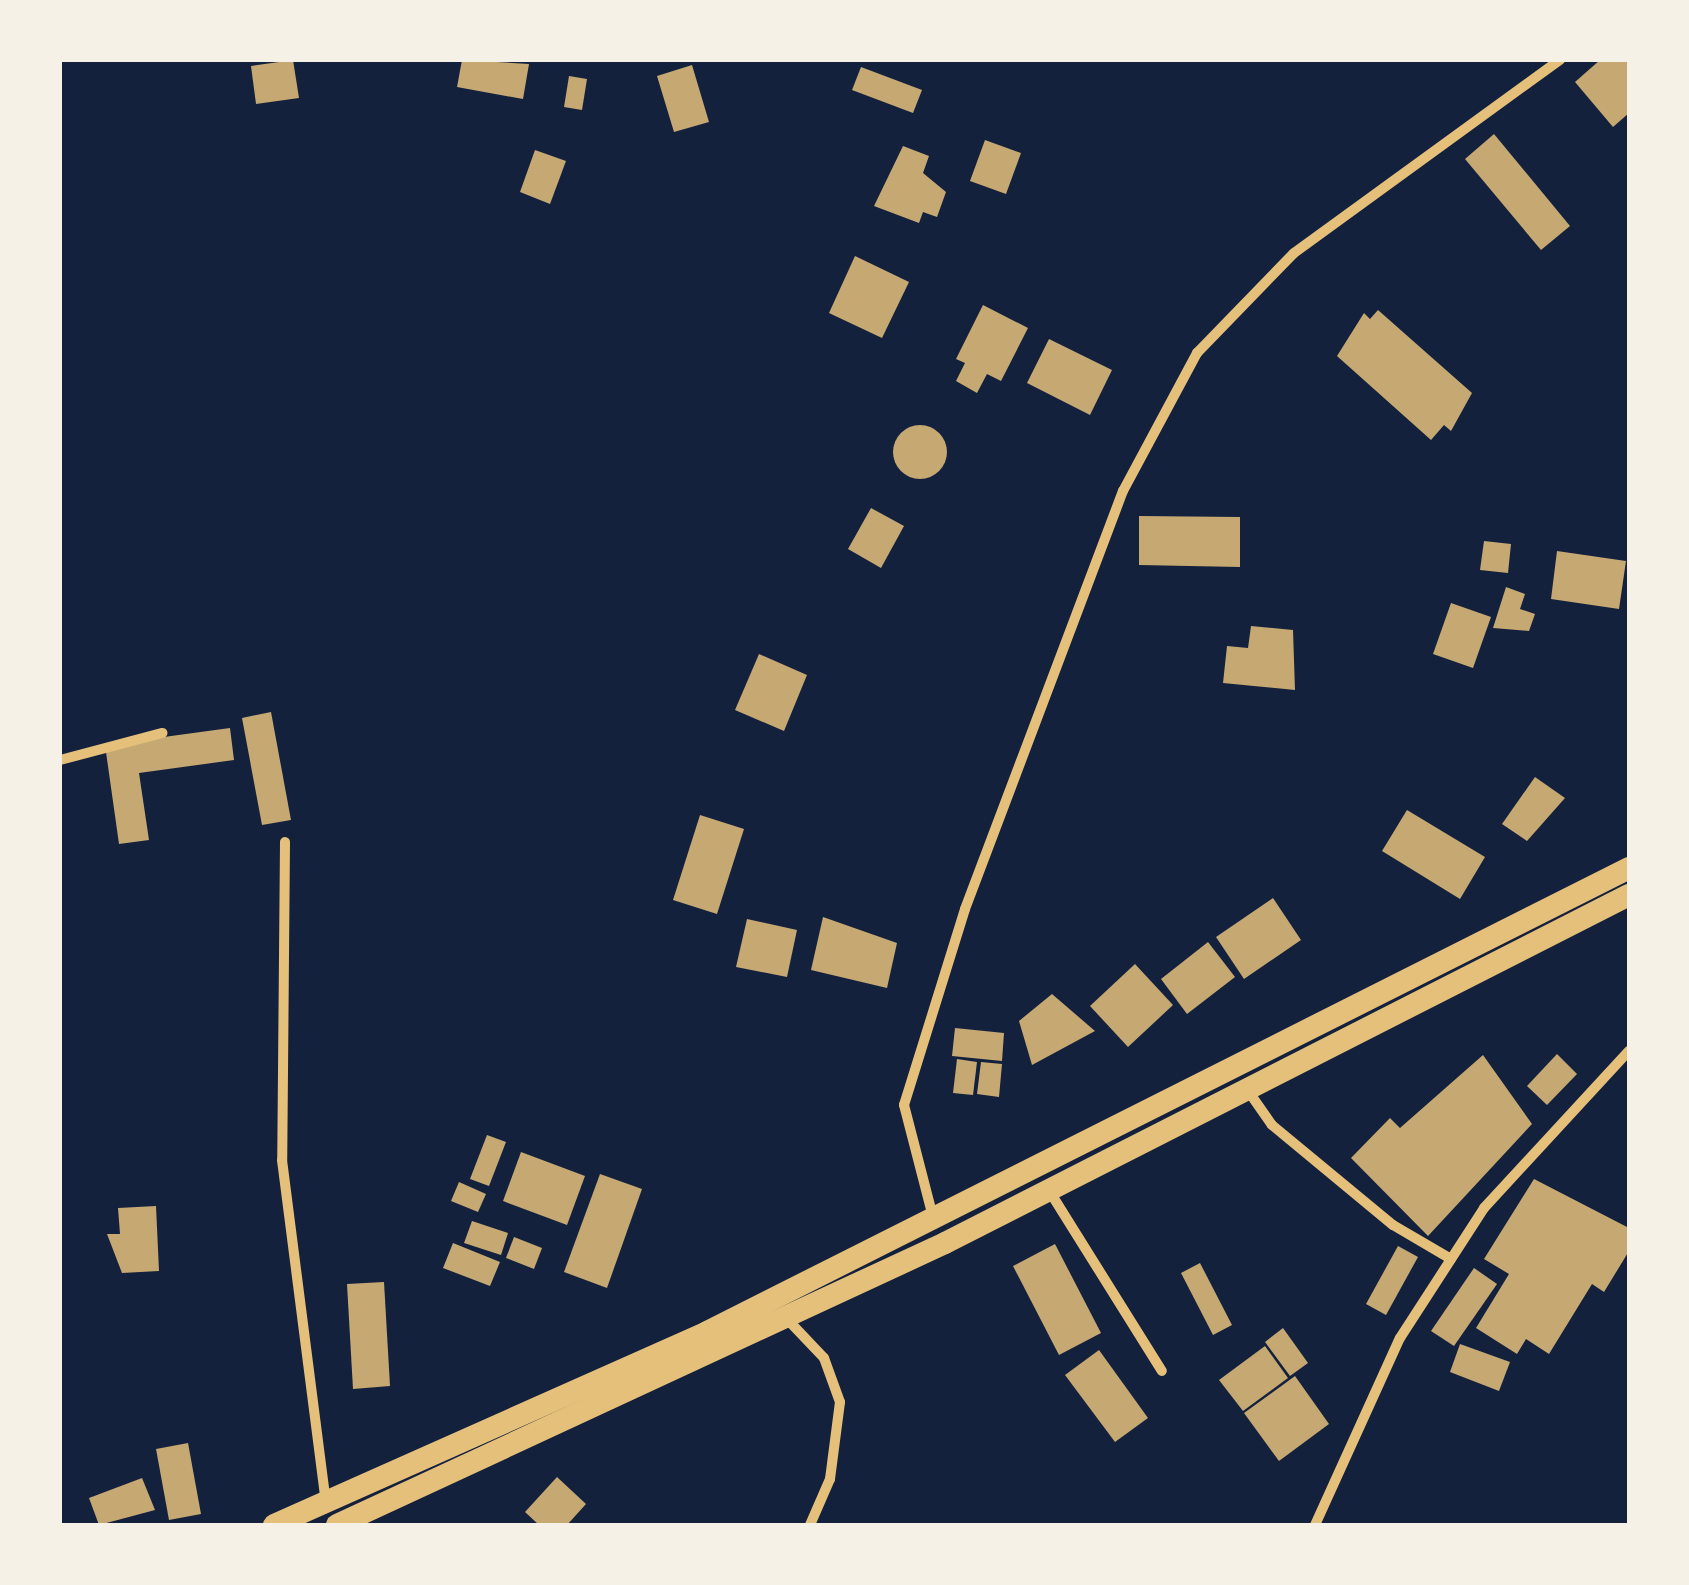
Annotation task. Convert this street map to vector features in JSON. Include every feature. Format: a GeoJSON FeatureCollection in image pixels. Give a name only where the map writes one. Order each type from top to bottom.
{"type":"FeatureCollection","features":[{"type":"Feature","properties":{"kind":"highway"},"geometry":{"type":"LineString","coordinates":[[274,1525],[707,1332],[1629,868]]}},
{"type":"Feature","properties":{"kind":"highway"},"geometry":{"type":"LineString","coordinates":[[337,1525],[787,1319],[1049,1191],[1629,894]]}},
{"type":"Feature","properties":{"kind":"street"},"geometry":{"type":"LineString","coordinates":[[933,1218],[904,1105],[972,890],[1123,491],[1160,422],[1198,353],[1294,252],[1560,60]]}},
{"type":"Feature","properties":{"kind":"street"},"geometry":{"type":"LineString","coordinates":[[60,760],[162,732]]}},
{"type":"Feature","properties":{"kind":"street"},"geometry":{"type":"LineString","coordinates":[[285,842],[282,1160],[326,1503]]}},
{"type":"Feature","properties":{"kind":"street"},"geometry":{"type":"LineString","coordinates":[[1316,1525],[1400,1338],[1484,1208],[1629,1051]]}},
{"type":"Feature","properties":{"kind":"street"},"geometry":{"type":"LineString","coordinates":[[1246,1088],[1287,1138],[1451,1259]]}},
{"type":"Feature","properties":{"kind":"street"},"geometry":{"type":"LineString","coordinates":[[1049,1191],[1162,1371]]}},
{"type":"Feature","properties":{"kind":"street"},"geometry":{"type":"LineString","coordinates":[[787,1319],[824,1358],[840,1402],[830,1480],[810,1525]]}},
{"type":"Feature","properties":{"kind":"building"},"geometry":{"type":"Polygon","coordinates":[[[293,60],[299,98],[256,104],[251,66],[293,60]]]}},
{"type":"Feature","properties":{"kind":"building"},"geometry":{"type":"Polygon","coordinates":[[[462,60],[529,64],[523,99],[457,87],[462,60]]]}},
{"type":"Feature","properties":{"kind":"building"},"geometry":{"type":"Polygon","coordinates":[[[1600,60],[1629,60],[1629,113],[1613,127],[1575,82],[1600,60]]]}},
{"type":"Feature","properties":{"kind":"building"},"geometry":{"type":"Polygon","coordinates":[[[692,65],[709,122],[674,132],[657,76],[692,65]]]}},
{"type":"Feature","properties":{"kind":"building"},"geometry":{"type":"Polygon","coordinates":[[[861,67],[922,90],[913,113],[852,90],[861,67]]]}},
{"type":"Feature","properties":{"kind":"building"},"geometry":{"type":"Polygon","coordinates":[[[569,76],[587,79],[582,110],[564,107],[569,76]]]}},
{"type":"Feature","properties":{"kind":"building"},"geometry":{"type":"Polygon","coordinates":[[[1494,134],[1570,226],[1541,250],[1465,159],[1494,134]]]}},
{"type":"Feature","properties":{"kind":"building"},"geometry":{"type":"Polygon","coordinates":[[[985,140],[1021,153],[1006,194],[970,181],[985,140]]]}},
{"type":"Feature","properties":{"kind":"building"},"geometry":{"type":"Polygon","coordinates":[[[903,146],[929,156],[923,173],[946,192],[937,217],[923,212],[919,223],[874,206],[903,146]]]}},
{"type":"Feature","properties":{"kind":"building"},"geometry":{"type":"Polygon","coordinates":[[[535,150],[566,161],[550,204],[520,192],[535,150]]]}},
{"type":"Feature","properties":{"kind":"building"},"geometry":{"type":"Polygon","coordinates":[[[855,256],[909,282],[882,338],[829,313],[855,256]]]}},
{"type":"Feature","properties":{"kind":"building"},"geometry":{"type":"Polygon","coordinates":[[[983,305],[1028,328],[1001,381],[987,374],[977,393],[956,381],[965,363],[956,359],[983,305]]]}},
{"type":"Feature","properties":{"kind":"building"},"geometry":{"type":"Polygon","coordinates":[[[1378,310],[1472,393],[1451,431],[1444,425],[1431,440],[1337,356],[1364,313],[1370,319],[1378,310]]]}},
{"type":"Feature","properties":{"kind":"building"},"geometry":{"type":"Polygon","coordinates":[[[1049,339],[1112,370],[1090,415],[1027,383],[1049,339]]]}},
{"type":"Feature","properties":{"kind":"building"},"geometry":{"type":"Polygon","coordinates":[[[920,425],[939,433],[947,452],[939,471],[920,479],[901,471],[893,452],[901,433],[920,425]]]}},
{"type":"Feature","properties":{"kind":"building"},"geometry":{"type":"Polygon","coordinates":[[[871,508],[904,526],[881,568],[848,549],[871,508]]]}},
{"type":"Feature","properties":{"kind":"building"},"geometry":{"type":"Polygon","coordinates":[[[1139,516],[1240,517],[1240,567],[1139,565],[1139,516]]]}},
{"type":"Feature","properties":{"kind":"building"},"geometry":{"type":"Polygon","coordinates":[[[1484,541],[1511,544],[1508,573],[1480,570],[1484,541]]]}},
{"type":"Feature","properties":{"kind":"building"},"geometry":{"type":"Polygon","coordinates":[[[1557,551],[1626,561],[1619,609],[1551,599],[1557,551]]]}},
{"type":"Feature","properties":{"kind":"building"},"geometry":{"type":"Polygon","coordinates":[[[1506,587],[1525,594],[1520,609],[1535,614],[1529,631],[1493,628],[1506,587]]]}},
{"type":"Feature","properties":{"kind":"building"},"geometry":{"type":"Polygon","coordinates":[[[1451,603],[1491,617],[1473,668],[1433,654],[1451,603]]]}},
{"type":"Feature","properties":{"kind":"building"},"geometry":{"type":"Polygon","coordinates":[[[1251,626],[1293,630],[1295,690],[1223,683],[1227,646],[1248,648],[1251,626]]]}},
{"type":"Feature","properties":{"kind":"building"},"geometry":{"type":"Polygon","coordinates":[[[759,654],[807,675],[784,731],[735,710],[759,654]]]}},
{"type":"Feature","properties":{"kind":"building"},"geometry":{"type":"Polygon","coordinates":[[[271,712],[291,820],[262,825],[242,718],[271,712]]]}},
{"type":"Feature","properties":{"kind":"building"},"geometry":{"type":"Polygon","coordinates":[[[230,728],[234,760],[139,773],[149,840],[119,844],[105,745],[230,728]]]}},
{"type":"Feature","properties":{"kind":"building"},"geometry":{"type":"Polygon","coordinates":[[[1535,777],[1565,798],[1527,841],[1502,824],[1535,777]]]}},
{"type":"Feature","properties":{"kind":"building"},"geometry":{"type":"Polygon","coordinates":[[[1407,810],[1485,857],[1460,899],[1382,851],[1407,810]]]}},
{"type":"Feature","properties":{"kind":"building"},"geometry":{"type":"Polygon","coordinates":[[[700,815],[744,829],[717,914],[673,900],[700,815]]]}},
{"type":"Feature","properties":{"kind":"building"},"geometry":{"type":"Polygon","coordinates":[[[1273,898],[1301,940],[1244,979],[1216,937],[1273,898]]]}},
{"type":"Feature","properties":{"kind":"building"},"geometry":{"type":"Polygon","coordinates":[[[823,917],[897,943],[887,988],[811,970],[823,917]]]}},
{"type":"Feature","properties":{"kind":"building"},"geometry":{"type":"Polygon","coordinates":[[[747,919],[797,930],[787,977],[736,967],[747,919]]]}},
{"type":"Feature","properties":{"kind":"building"},"geometry":{"type":"Polygon","coordinates":[[[1208,942],[1235,977],[1187,1014],[1161,979],[1208,942]]]}},
{"type":"Feature","properties":{"kind":"building"},"geometry":{"type":"Polygon","coordinates":[[[1135,964],[1173,1005],[1128,1047],[1090,1006],[1135,964]]]}},
{"type":"Feature","properties":{"kind":"building"},"geometry":{"type":"Polygon","coordinates":[[[1052,994],[1095,1031],[1032,1065],[1019,1021],[1052,994]]]}},
{"type":"Feature","properties":{"kind":"building"},"geometry":{"type":"Polygon","coordinates":[[[955,1028],[1004,1033],[1002,1061],[952,1056],[955,1028]]]}},
{"type":"Feature","properties":{"kind":"building"},"geometry":{"type":"Polygon","coordinates":[[[1557,1054],[1577,1074],[1547,1105],[1527,1086],[1557,1054]]]}},
{"type":"Feature","properties":{"kind":"building"},"geometry":{"type":"Polygon","coordinates":[[[1483,1055],[1532,1124],[1428,1236],[1351,1158],[1390,1118],[1400,1128],[1483,1055]]]}},
{"type":"Feature","properties":{"kind":"building"},"geometry":{"type":"Polygon","coordinates":[[[957,1059],[977,1062],[973,1095],[953,1093],[957,1059]]]}},
{"type":"Feature","properties":{"kind":"building"},"geometry":{"type":"Polygon","coordinates":[[[981,1062],[1002,1064],[999,1097],[977,1094],[981,1062]]]}},
{"type":"Feature","properties":{"kind":"building"},"geometry":{"type":"Polygon","coordinates":[[[487,1135],[506,1142],[489,1186],[470,1179],[487,1135]]]}},
{"type":"Feature","properties":{"kind":"building"},"geometry":{"type":"Polygon","coordinates":[[[521,1152],[585,1176],[567,1225],[503,1201],[521,1152]]]}},
{"type":"Feature","properties":{"kind":"building"},"geometry":{"type":"Polygon","coordinates":[[[600,1174],[642,1189],[607,1288],[564,1272],[600,1174]]]}},
{"type":"Feature","properties":{"kind":"building"},"geometry":{"type":"Polygon","coordinates":[[[1534,1179],[1629,1228],[1629,1251],[1604,1292],[1592,1284],[1549,1354],[1526,1339],[1517,1354],[1476,1328],[1509,1274],[1484,1259],[1534,1179]]]}},
{"type":"Feature","properties":{"kind":"building"},"geometry":{"type":"Polygon","coordinates":[[[459,1182],[486,1194],[478,1212],[451,1201],[459,1182]]]}},
{"type":"Feature","properties":{"kind":"building"},"geometry":{"type":"Polygon","coordinates":[[[156,1206],[159,1271],[122,1273],[107,1234],[120,1234],[118,1208],[156,1206]]]}},
{"type":"Feature","properties":{"kind":"building"},"geometry":{"type":"Polygon","coordinates":[[[472,1221],[508,1233],[501,1255],[464,1243],[472,1221]]]}},
{"type":"Feature","properties":{"kind":"building"},"geometry":{"type":"Polygon","coordinates":[[[514,1237],[542,1248],[534,1269],[506,1258],[514,1237]]]}},
{"type":"Feature","properties":{"kind":"building"},"geometry":{"type":"Polygon","coordinates":[[[453,1243],[500,1262],[490,1286],[443,1268],[453,1243]]]}},
{"type":"Feature","properties":{"kind":"building"},"geometry":{"type":"Polygon","coordinates":[[[1055,1244],[1101,1333],[1059,1355],[1013,1266],[1055,1244]]]}},
{"type":"Feature","properties":{"kind":"building"},"geometry":{"type":"Polygon","coordinates":[[[1398,1246],[1418,1257],[1386,1315],[1366,1304],[1398,1246]]]}},
{"type":"Feature","properties":{"kind":"building"},"geometry":{"type":"Polygon","coordinates":[[[1200,1263],[1232,1325],[1213,1335],[1181,1273],[1200,1263]]]}},
{"type":"Feature","properties":{"kind":"building"},"geometry":{"type":"Polygon","coordinates":[[[1474,1268],[1497,1284],[1454,1346],[1431,1331],[1474,1268]]]}},
{"type":"Feature","properties":{"kind":"building"},"geometry":{"type":"Polygon","coordinates":[[[384,1282],[390,1386],[353,1389],[347,1284],[384,1282]]]}},
{"type":"Feature","properties":{"kind":"building"},"geometry":{"type":"Polygon","coordinates":[[[1283,1328],[1308,1363],[1290,1376],[1265,1342],[1283,1328]]]}},
{"type":"Feature","properties":{"kind":"building"},"geometry":{"type":"Polygon","coordinates":[[[1460,1344],[1510,1362],[1499,1391],[1450,1372],[1460,1344]]]}},
{"type":"Feature","properties":{"kind":"building"},"geometry":{"type":"Polygon","coordinates":[[[1265,1346],[1288,1378],[1243,1411],[1219,1380],[1265,1346]]]}},
{"type":"Feature","properties":{"kind":"building"},"geometry":{"type":"Polygon","coordinates":[[[1099,1350],[1148,1418],[1115,1442],[1065,1375],[1099,1350]]]}},
{"type":"Feature","properties":{"kind":"building"},"geometry":{"type":"Polygon","coordinates":[[[1295,1376],[1329,1424],[1279,1461],[1244,1413],[1295,1376]]]}},
{"type":"Feature","properties":{"kind":"building"},"geometry":{"type":"Polygon","coordinates":[[[188,1443],[201,1514],[169,1520],[156,1449],[188,1443]]]}},
{"type":"Feature","properties":{"kind":"building"},"geometry":{"type":"Polygon","coordinates":[[[557,1477],[586,1504],[567,1525],[539,1525],[525,1512],[557,1477]]]}},
{"type":"Feature","properties":{"kind":"building"},"geometry":{"type":"Polygon","coordinates":[[[142,1478],[155,1510],[99,1525],[89,1498],[142,1478]]]}}]}
